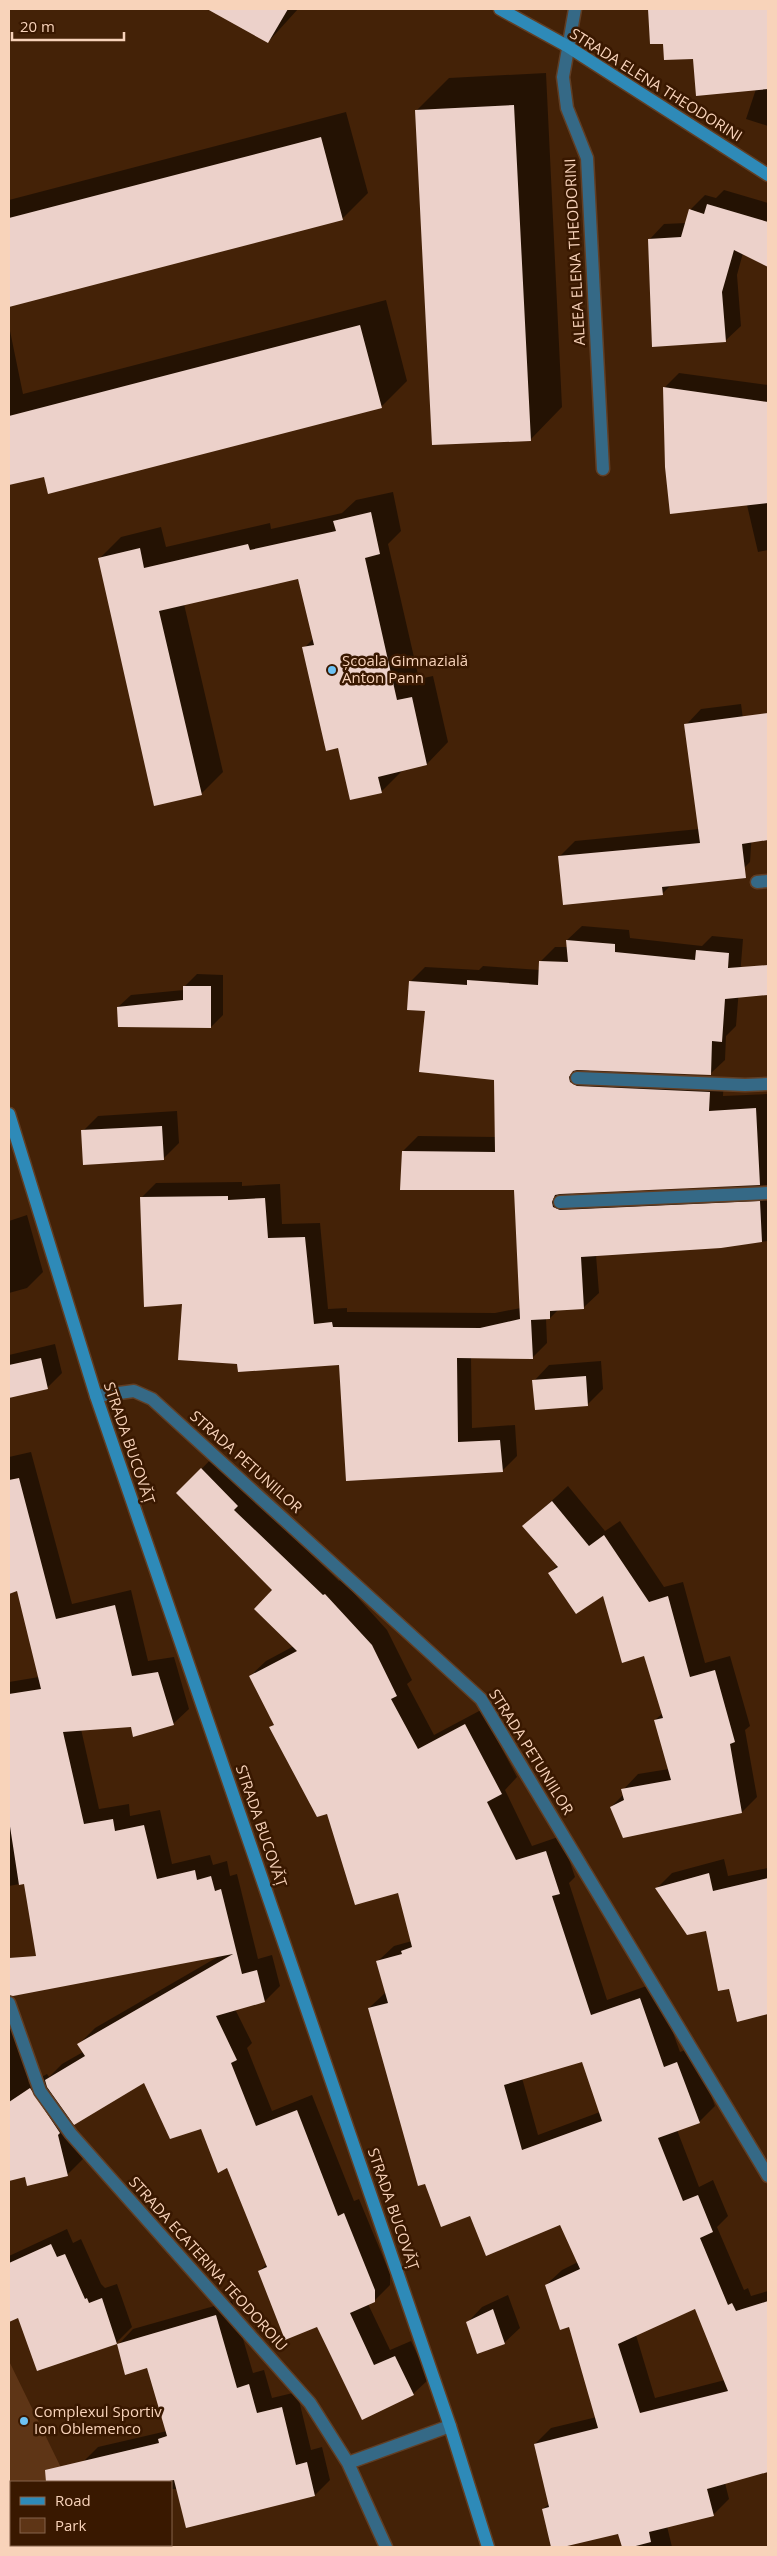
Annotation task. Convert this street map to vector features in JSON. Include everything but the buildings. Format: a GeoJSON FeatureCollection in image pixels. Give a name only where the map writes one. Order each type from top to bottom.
{"type":"FeatureCollection","features":[{"type":"Feature","properties":{"kind":"street","name":"STRADA ELENA THEODORINI"},"geometry":{"type":"LineString","coordinates":[[500,9],[567,46],[768,175]]}},
{"type":"Feature","properties":{"kind":"street","name":"ALEEA ELENA THEODORINI"},"geometry":{"type":"LineString","coordinates":[[575,9],[563,77],[567,108],[584,147],[588,173],[603,468]]}},
{"type":"Feature","properties":{"kind":"street"},"geometry":{"type":"LineString","coordinates":[[577,1078],[768,1084]]}},
{"type":"Feature","properties":{"kind":"street","name":"STRADA BUCOVĂȚ"},"geometry":{"type":"LineString","coordinates":[[9,1114],[96,1396],[450,2426],[488,2547]]}},
{"type":"Feature","properties":{"kind":"street"},"geometry":{"type":"LineString","coordinates":[[560,1202],[768,1193]]}},
{"type":"Feature","properties":{"kind":"street","name":"STRADA PETUNIILOR"},"geometry":{"type":"LineString","coordinates":[[96,1396],[134,1391],[152,1399],[481,1699],[768,2176]]}},
{"type":"Feature","properties":{"kind":"street","name":"STRADA ECATERINA TEODOROIU"},"geometry":{"type":"LineString","coordinates":[[9,2002],[40,2091],[70,2134],[310,2403],[348,2463],[386,2547]]}},
{"type":"Feature","properties":{"kind":"street"},"geometry":{"type":"LineString","coordinates":[[348,2463],[450,2426]]}},
{"type":"Feature","properties":{"kind":"green space","name":"Complexul Sportiv Ion Oblemenco"},"geometry":{"type":"Polygon","coordinates":[[[9,2361],[68,2481],[10,2481],[10,2546],[97,2547],[9,2547],[9,2361]]]}},
{"type":"Feature","properties":{"kind":"place","name":"Școala Gimnazială Anton Pann"},"geometry":{"type":"Point","coordinates":[332,670]}},
{"type":"Feature","properties":{"kind":"place","name":"Complexul Sportiv Ion Oblemenco"},"geometry":{"type":"Point","coordinates":[24,2421]}}]}
